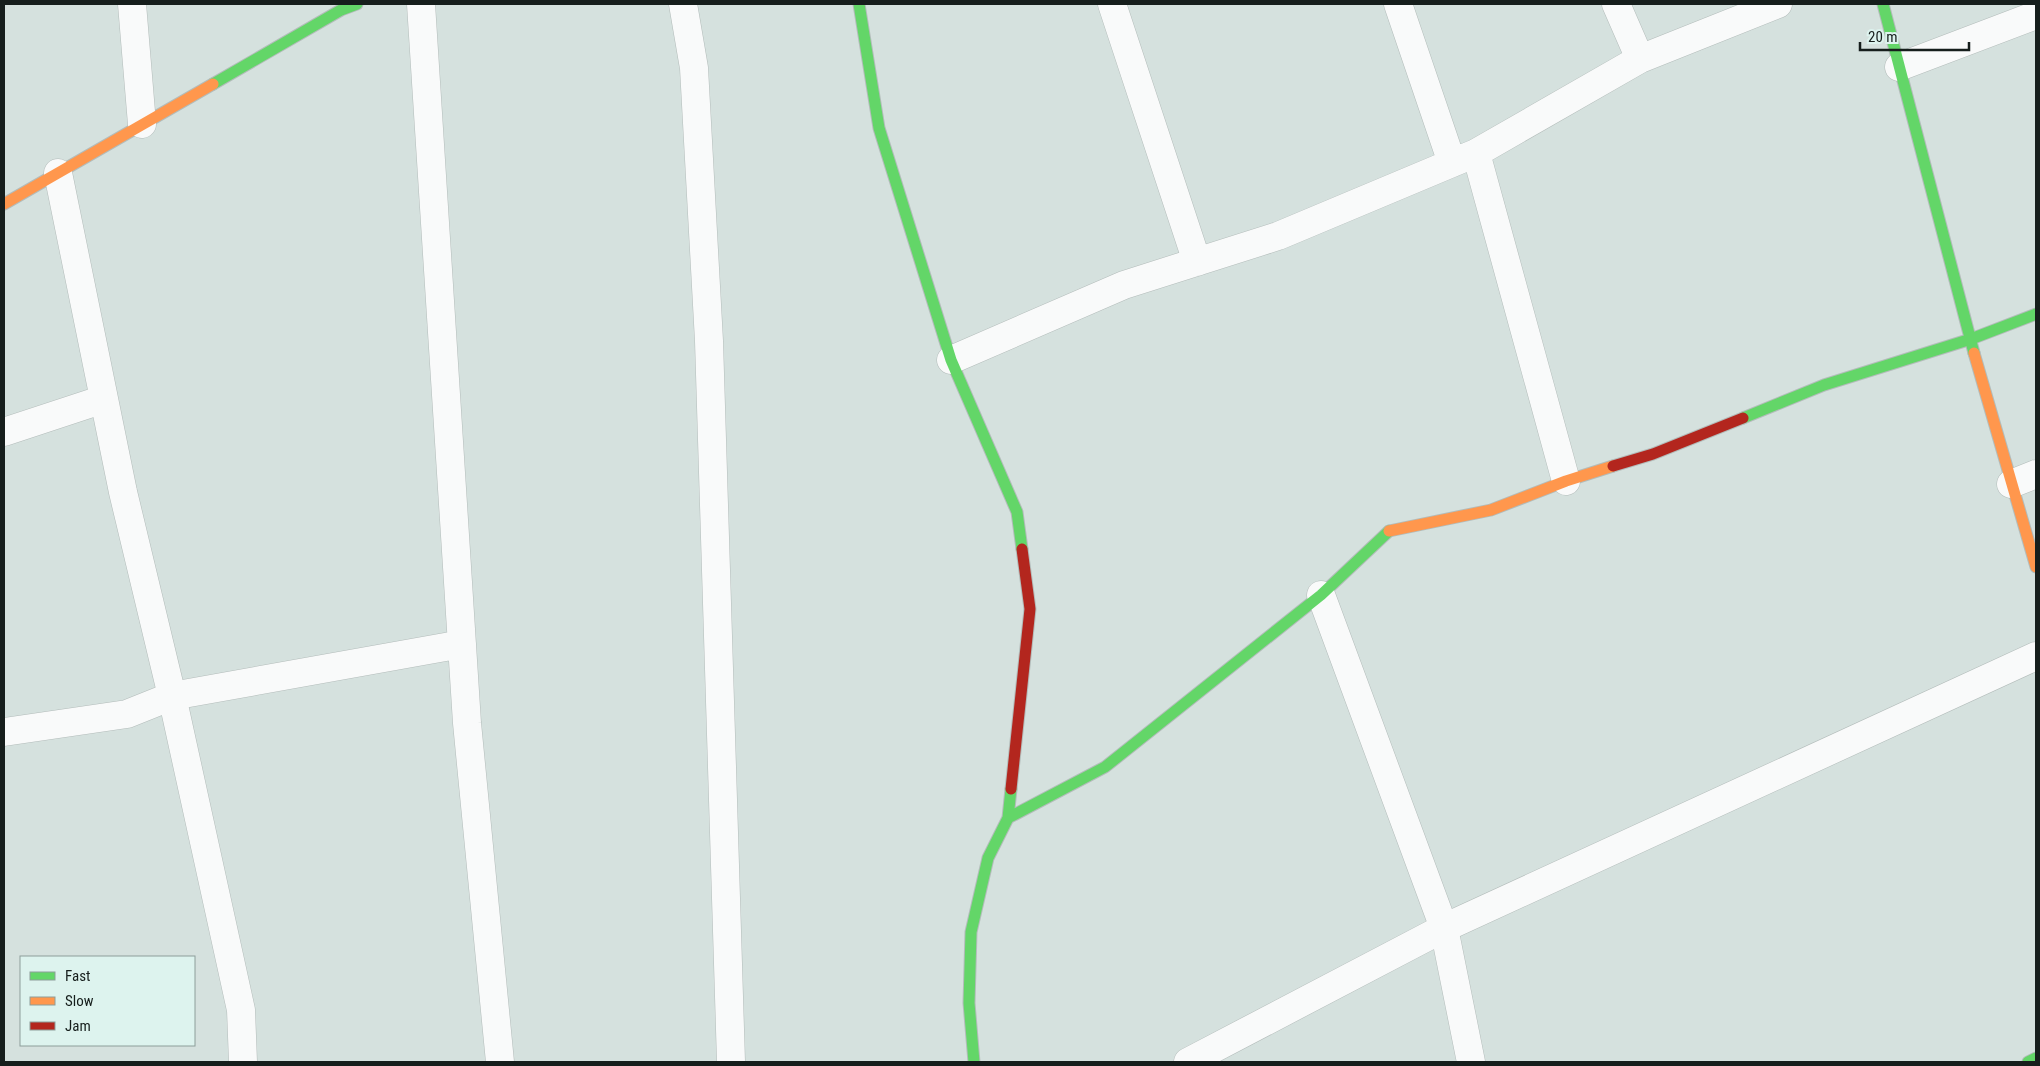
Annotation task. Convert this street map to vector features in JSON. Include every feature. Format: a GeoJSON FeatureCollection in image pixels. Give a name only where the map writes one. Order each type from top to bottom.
{"type":"FeatureCollection","features":[{"type":"Feature","properties":{"kind":"street"},"geometry":{"type":"LineString","coordinates":[[132,4],[142,124]]}},
{"type":"Feature","properties":{"kind":"street"},"geometry":{"type":"LineString","coordinates":[[4,204],[340,10],[357,4]]}},
{"type":"Feature","properties":{"kind":"street"},"geometry":{"type":"LineString","coordinates":[[420,4],[468,732],[500,1062]]}},
{"type":"Feature","properties":{"kind":"street"},"geometry":{"type":"LineString","coordinates":[[683,4],[694,68],[710,341],[731,1062]]}},
{"type":"Feature","properties":{"kind":"street"},"geometry":{"type":"LineString","coordinates":[[859,4],[879,128],[951,360],[1017,512],[1030,609],[1008,818],[988,858],[971,932],[969,1003],[974,1062]]}},
{"type":"Feature","properties":{"kind":"street"},"geometry":{"type":"LineString","coordinates":[[1112,4],[1197,262]]}},
{"type":"Feature","properties":{"kind":"street"},"geometry":{"type":"LineString","coordinates":[[1398,4],[1464,158],[1566,481]]}},
{"type":"Feature","properties":{"kind":"street"},"geometry":{"type":"LineString","coordinates":[[1616,4],[1640,59]]}},
{"type":"Feature","properties":{"kind":"street"},"geometry":{"type":"LineString","coordinates":[[951,360],[1124,284],[1278,236],[1464,158],[1640,59],[1778,4]]}},
{"type":"Feature","properties":{"kind":"street"},"geometry":{"type":"LineString","coordinates":[[1883,4],[1971,339],[2036,568]]}},
{"type":"Feature","properties":{"kind":"street"},"geometry":{"type":"LineString","coordinates":[[1899,67],[2036,15]]}},
{"type":"Feature","properties":{"kind":"street"},"geometry":{"type":"LineString","coordinates":[[58,173],[123,492],[172,696],[241,1010],[243,1062]]}},
{"type":"Feature","properties":{"kind":"street"},"geometry":{"type":"LineString","coordinates":[[1008,818],[1105,767],[1320,595],[1390,530],[1491,510],[1566,481],[1653,454],[1824,385],[1971,339],[2036,314]]}},
{"type":"Feature","properties":{"kind":"street"},"geometry":{"type":"LineString","coordinates":[[4,432],[104,399]]}},
{"type":"Feature","properties":{"kind":"street"},"geometry":{"type":"LineString","coordinates":[[2011,484],[2036,474]]}},
{"type":"Feature","properties":{"kind":"street"},"geometry":{"type":"LineString","coordinates":[[1320,595],[1444,928],[1471,1062]]}},
{"type":"Feature","properties":{"kind":"street"},"geometry":{"type":"LineString","coordinates":[[4,732],[127,714],[172,696],[462,644]]}},
{"type":"Feature","properties":{"kind":"street"},"geometry":{"type":"LineString","coordinates":[[1188,1062],[1444,928],[2036,656]]}},
{"type":"Feature","properties":{"kind":"street"},"geometry":{"type":"LineString","coordinates":[[2028,1062],[2036,1058]]}},
{"type":"Feature","properties":{"kind":"traffic: fast"},"geometry":{"type":"LineString","coordinates":[[213,84],[341,10],[357,4]]}},
{"type":"Feature","properties":{"kind":"traffic: fast"},"geometry":{"type":"LineString","coordinates":[[859,4],[879,128],[951,360],[1017,512],[1022,549]]}},
{"type":"Feature","properties":{"kind":"traffic: fast"},"geometry":{"type":"LineString","coordinates":[[1883,4],[1974,353]]}},
{"type":"Feature","properties":{"kind":"traffic: fast"},"geometry":{"type":"LineString","coordinates":[[1743,418],[1824,385],[1971,339],[2036,314]]}},
{"type":"Feature","properties":{"kind":"traffic: fast"},"geometry":{"type":"LineString","coordinates":[[1008,818],[1105,767],[1321,595],[1389,531]]}},
{"type":"Feature","properties":{"kind":"traffic: fast"},"geometry":{"type":"LineString","coordinates":[[974,1062],[969,1003],[971,932],[988,858],[1008,818],[1011,789]]}},
{"type":"Feature","properties":{"kind":"traffic: fast"},"geometry":{"type":"LineString","coordinates":[[2028,1062],[2036,1058]]}},
{"type":"Feature","properties":{"kind":"traffic: slow"},"geometry":{"type":"LineString","coordinates":[[4,204],[213,84]]}},
{"type":"Feature","properties":{"kind":"traffic: slow"},"geometry":{"type":"LineString","coordinates":[[1974,353],[2036,567]]}},
{"type":"Feature","properties":{"kind":"traffic: slow"},"geometry":{"type":"LineString","coordinates":[[1389,531],[1491,510],[1566,481],[1613,466]]}},
{"type":"Feature","properties":{"kind":"traffic: jam"},"geometry":{"type":"LineString","coordinates":[[1613,466],[1653,454],[1743,418]]}},
{"type":"Feature","properties":{"kind":"traffic: jam"},"geometry":{"type":"LineString","coordinates":[[1011,789],[1030,609],[1022,549]]}}]}
